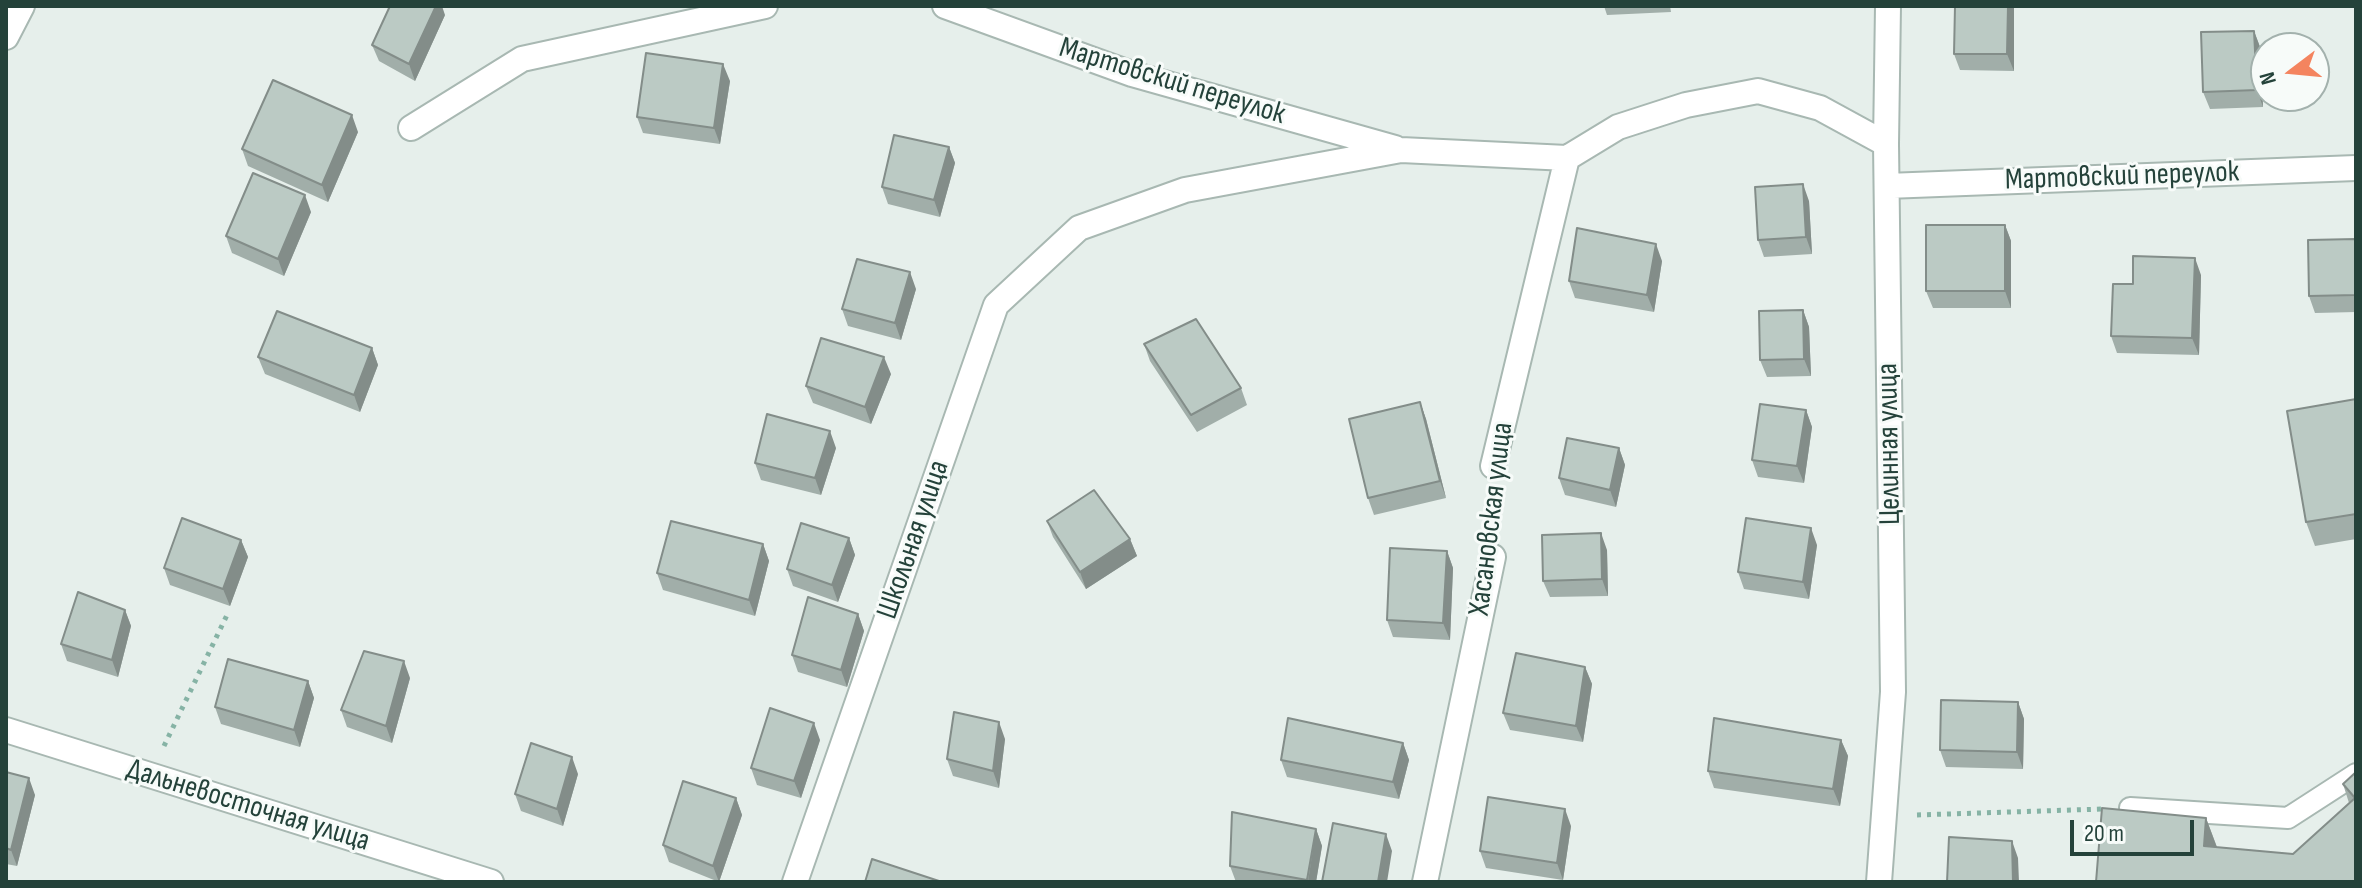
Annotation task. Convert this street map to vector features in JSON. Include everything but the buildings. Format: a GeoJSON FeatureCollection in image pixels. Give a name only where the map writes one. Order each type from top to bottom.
{"type":"FeatureCollection","features":[{"type":"Feature","properties":{"kind":"street"},"geometry":{"type":"LineString","coordinates":[[6,37],[22,6]]}},
{"type":"Feature","properties":{"kind":"street"},"geometry":{"type":"LineString","coordinates":[[411,128],[522,59],[765,6]]}},
{"type":"Feature","properties":{"kind":"street","name":"Мартовский переулок"},"geometry":{"type":"LineString","coordinates":[[945,6],[1132,74],[1401,150],[1567,158]]}},
{"type":"Feature","properties":{"kind":"street","name":"Целинная улица"},"geometry":{"type":"LineString","coordinates":[[1879,882],[1893,692],[1886,144],[1888,6]]}},
{"type":"Feature","properties":{"kind":"street"},"geometry":{"type":"LineString","coordinates":[[1567,158],[1618,127],[1686,105],[1758,91],[1820,108],[1886,144]]}},
{"type":"Feature","properties":{"kind":"street","name":"Мартовский переулок"},"geometry":{"type":"LineString","coordinates":[[1079,228],[1185,190],[1401,150]]}},
{"type":"Feature","properties":{"kind":"street","name":"Хасановская улица"},"geometry":{"type":"LineString","coordinates":[[1493,466],[1567,158]]}},
{"type":"Feature","properties":{"kind":"street","name":"Мартовский переулок"},"geometry":{"type":"LineString","coordinates":[[1887,186],[2356,168]]}},
{"type":"Feature","properties":{"kind":"street","name":"Школьная улица"},"geometry":{"type":"LineString","coordinates":[[795,882],[996,305],[1079,228]]}},
{"type":"Feature","properties":{"kind":"street","name":"Хасановская улица"},"geometry":{"type":"LineString","coordinates":[[1425,882],[1493,557]]}},
{"type":"Feature","properties":{"kind":"street","name":"Дальневосточная улица"},"geometry":{"type":"LineString","coordinates":[[6,730],[491,882]]}},
{"type":"Feature","properties":{"kind":"lane"},"geometry":{"type":"LineString","coordinates":[[2130,808],[2288,818],[2356,774]]}},
{"type":"Feature","properties":{"kind":"path","name":"Хасановская улица"},"geometry":{"type":"LineString","coordinates":[[1493,466],[1493,557]]}},
{"type":"Feature","properties":{"kind":"path"},"geometry":{"type":"LineString","coordinates":[[149,775],[227,615]]}},
{"type":"Feature","properties":{"kind":"path"},"geometry":{"type":"LineString","coordinates":[[1884,816],[2130,808]]}}]}
